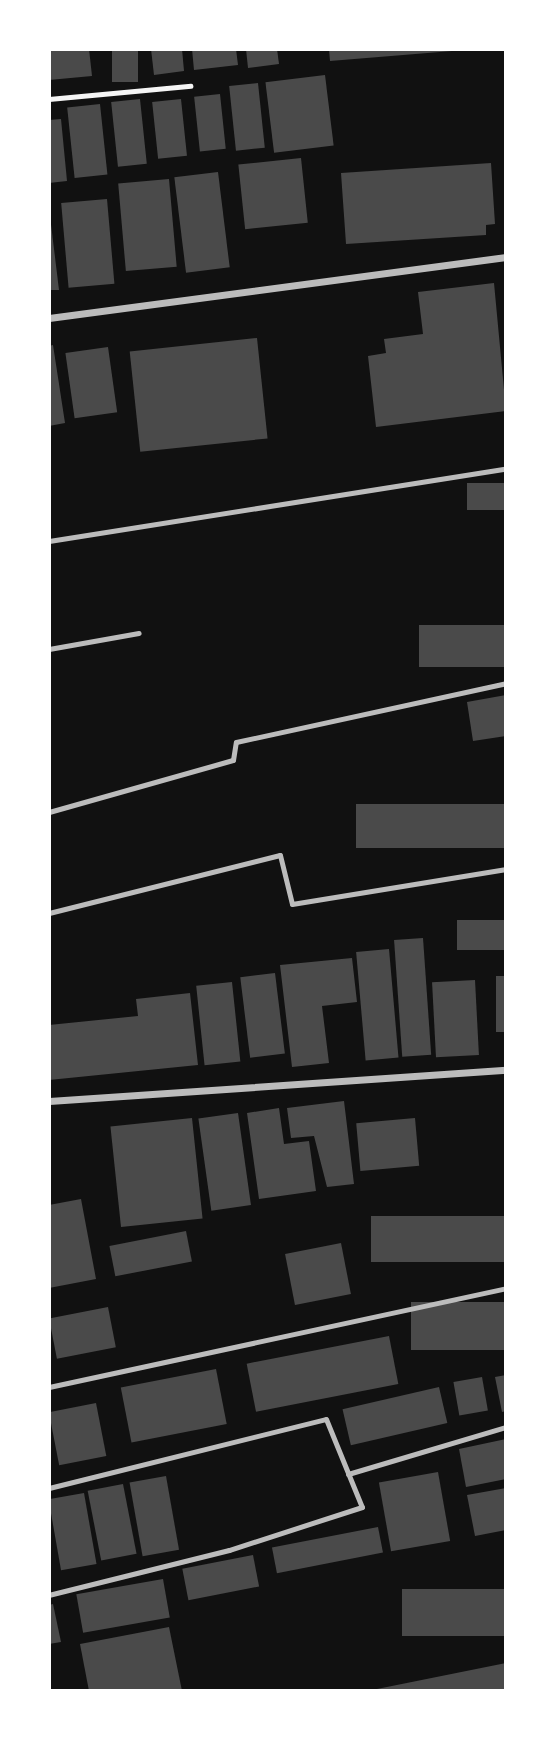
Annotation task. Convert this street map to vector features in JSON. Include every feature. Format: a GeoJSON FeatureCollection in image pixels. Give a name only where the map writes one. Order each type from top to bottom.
{"type":"FeatureCollection","features":[{"type":"Feature","properties":{"kind":"street"},"geometry":{"type":"LineString","coordinates":[[49,318],[506,257]]}},
{"type":"Feature","properties":{"kind":"street"},"geometry":{"type":"LineString","coordinates":[[49,1101],[506,1070]]}},
{"type":"Feature","properties":{"kind":"lane"},"geometry":{"type":"LineString","coordinates":[[49,541],[506,468]]}},
{"type":"Feature","properties":{"kind":"lane"},"geometry":{"type":"LineString","coordinates":[[49,649],[139,633]]}},
{"type":"Feature","properties":{"kind":"lane"},"geometry":{"type":"LineString","coordinates":[[49,812],[233,760],[236,742],[506,683]]}},
{"type":"Feature","properties":{"kind":"lane"},"geometry":{"type":"LineString","coordinates":[[49,913],[280,855],[292,904],[506,869]]}},
{"type":"Feature","properties":{"kind":"lane"},"geometry":{"type":"LineString","coordinates":[[49,1387],[506,1288]]}},
{"type":"Feature","properties":{"kind":"lane"},"geometry":{"type":"LineString","coordinates":[[49,1488],[326,1419],[362,1507],[229,1550],[49,1595]]}},
{"type":"Feature","properties":{"kind":"lane"},"geometry":{"type":"LineString","coordinates":[[348,1474],[506,1427]]}},
{"type":"Feature","properties":{"kind":"path"},"geometry":{"type":"LineString","coordinates":[[49,99],[190,86]]}},
{"type":"Feature","properties":{"kind":"building"},"geometry":{"type":"Polygon","coordinates":[[[49,49],[89,49],[92,76],[49,80],[49,49]]]}},
{"type":"Feature","properties":{"kind":"building"},"geometry":{"type":"Polygon","coordinates":[[[112,49],[138,49],[138,82],[112,82],[112,49]]]}},
{"type":"Feature","properties":{"kind":"building"},"geometry":{"type":"Polygon","coordinates":[[[151,49],[182,49],[184,71],[154,75],[151,49]]]}},
{"type":"Feature","properties":{"kind":"building"},"geometry":{"type":"Polygon","coordinates":[[[192,49],[236,49],[238,65],[194,70],[192,49]]]}},
{"type":"Feature","properties":{"kind":"building"},"geometry":{"type":"Polygon","coordinates":[[[246,49],[277,49],[279,64],[248,68],[246,49]]]}},
{"type":"Feature","properties":{"kind":"building"},"geometry":{"type":"Polygon","coordinates":[[[329,49],[452,49],[452,51],[330,61],[329,49]]]}},
{"type":"Feature","properties":{"kind":"building"},"geometry":{"type":"Polygon","coordinates":[[[325,75],[334,145],[274,153],[265,82],[325,75]]]}},
{"type":"Feature","properties":{"kind":"building"},"geometry":{"type":"Polygon","coordinates":[[[258,83],[265,148],[236,151],[229,86],[258,83]]]}},
{"type":"Feature","properties":{"kind":"building"},"geometry":{"type":"Polygon","coordinates":[[[220,94],[226,149],[200,151],[194,97],[220,94]]]}},
{"type":"Feature","properties":{"kind":"building"},"geometry":{"type":"Polygon","coordinates":[[[140,99],[147,164],[118,167],[111,102],[140,99]]]}},
{"type":"Feature","properties":{"kind":"building"},"geometry":{"type":"Polygon","coordinates":[[[181,99],[187,156],[158,159],[152,102],[181,99]]]}},
{"type":"Feature","properties":{"kind":"building"},"geometry":{"type":"Polygon","coordinates":[[[100,104],[107,175],[75,178],[67,107],[100,104]]]}},
{"type":"Feature","properties":{"kind":"building"},"geometry":{"type":"Polygon","coordinates":[[[61,119],[67,181],[49,183],[49,120],[61,119]]]}},
{"type":"Feature","properties":{"kind":"building"},"geometry":{"type":"Polygon","coordinates":[[[301,158],[308,223],[245,229],[238,165],[301,158]]]}},
{"type":"Feature","properties":{"kind":"building"},"geometry":{"type":"Polygon","coordinates":[[[491,163],[495,224],[486,225],[486,235],[346,244],[341,173],[491,163]]]}},
{"type":"Feature","properties":{"kind":"building"},"geometry":{"type":"Polygon","coordinates":[[[218,172],[230,267],[186,273],[174,177],[218,172]]]}},
{"type":"Feature","properties":{"kind":"building"},"geometry":{"type":"Polygon","coordinates":[[[169,179],[177,267],[126,271],[118,183],[169,179]]]}},
{"type":"Feature","properties":{"kind":"building"},"geometry":{"type":"Polygon","coordinates":[[[107,199],[114,284],[69,288],[61,203],[107,199]]]}},
{"type":"Feature","properties":{"kind":"building"},"geometry":{"type":"Polygon","coordinates":[[[49,208],[59,290],[49,290],[49,208]]]}},
{"type":"Feature","properties":{"kind":"building"},"geometry":{"type":"Polygon","coordinates":[[[494,283],[506,411],[376,427],[368,356],[386,353],[384,339],[423,334],[418,292],[494,283]]]}},
{"type":"Feature","properties":{"kind":"building"},"geometry":{"type":"Polygon","coordinates":[[[257,338],[268,438],[140,452],[130,351],[257,338]]]}},
{"type":"Feature","properties":{"kind":"building"},"geometry":{"type":"Polygon","coordinates":[[[53,345],[65,423],[49,426],[49,346],[53,345]]]}},
{"type":"Feature","properties":{"kind":"building"},"geometry":{"type":"Polygon","coordinates":[[[108,347],[117,412],[75,418],[65,353],[108,347]]]}},
{"type":"Feature","properties":{"kind":"building"},"geometry":{"type":"Polygon","coordinates":[[[467,483],[506,483],[506,510],[467,510],[467,483]]]}},
{"type":"Feature","properties":{"kind":"building"},"geometry":{"type":"Polygon","coordinates":[[[419,625],[506,625],[506,667],[419,667],[419,625]]]}},
{"type":"Feature","properties":{"kind":"building"},"geometry":{"type":"Polygon","coordinates":[[[506,695],[506,736],[473,741],[467,702],[506,695]]]}},
{"type":"Feature","properties":{"kind":"building"},"geometry":{"type":"Polygon","coordinates":[[[356,804],[506,804],[506,848],[356,848],[356,804]]]}},
{"type":"Feature","properties":{"kind":"building"},"geometry":{"type":"Polygon","coordinates":[[[457,920],[506,920],[506,950],[457,950],[457,920]]]}},
{"type":"Feature","properties":{"kind":"building"},"geometry":{"type":"Polygon","coordinates":[[[423,938],[431,1055],[402,1057],[394,940],[423,938]]]}},
{"type":"Feature","properties":{"kind":"building"},"geometry":{"type":"Polygon","coordinates":[[[389,949],[398,1058],[366,1060],[356,952],[389,949]]]}},
{"type":"Feature","properties":{"kind":"building"},"geometry":{"type":"Polygon","coordinates":[[[352,958],[357,1002],[322,1006],[329,1063],[292,1067],[280,965],[352,958]]]}},
{"type":"Feature","properties":{"kind":"building"},"geometry":{"type":"Polygon","coordinates":[[[275,973],[285,1053],[250,1058],[240,977],[275,973]]]}},
{"type":"Feature","properties":{"kind":"building"},"geometry":{"type":"Polygon","coordinates":[[[496,976],[506,976],[506,1032],[496,1032],[496,976]]]}},
{"type":"Feature","properties":{"kind":"building"},"geometry":{"type":"Polygon","coordinates":[[[475,980],[479,1055],[436,1057],[432,982],[475,980]]]}},
{"type":"Feature","properties":{"kind":"building"},"geometry":{"type":"Polygon","coordinates":[[[232,982],[240,1062],[205,1065],[196,986],[232,982]]]}},
{"type":"Feature","properties":{"kind":"building"},"geometry":{"type":"Polygon","coordinates":[[[190,993],[198,1065],[49,1080],[49,1025],[138,1016],[136,999],[190,993]]]}},
{"type":"Feature","properties":{"kind":"building"},"geometry":{"type":"Polygon","coordinates":[[[344,1101],[354,1184],[327,1187],[314,1136],[291,1138],[287,1108],[344,1101]]]}},
{"type":"Feature","properties":{"kind":"building"},"geometry":{"type":"Polygon","coordinates":[[[279,1108],[284,1144],[309,1141],[316,1191],[259,1199],[247,1113],[279,1108]]]}},
{"type":"Feature","properties":{"kind":"building"},"geometry":{"type":"Polygon","coordinates":[[[238,1113],[251,1205],[211,1211],[198,1119],[238,1113]]]}},
{"type":"Feature","properties":{"kind":"building"},"geometry":{"type":"Polygon","coordinates":[[[192,1118],[203,1218],[121,1227],[110,1127],[192,1118]]]}},
{"type":"Feature","properties":{"kind":"building"},"geometry":{"type":"Polygon","coordinates":[[[415,1118],[419,1166],[360,1171],[356,1123],[415,1118]]]}},
{"type":"Feature","properties":{"kind":"building"},"geometry":{"type":"Polygon","coordinates":[[[81,1199],[96,1279],[49,1288],[49,1205],[81,1199]]]}},
{"type":"Feature","properties":{"kind":"building"},"geometry":{"type":"Polygon","coordinates":[[[371,1216],[506,1216],[506,1262],[371,1262],[371,1216]]]}},
{"type":"Feature","properties":{"kind":"building"},"geometry":{"type":"Polygon","coordinates":[[[186,1231],[192,1261],[115,1276],[109,1246],[186,1231]]]}},
{"type":"Feature","properties":{"kind":"building"},"geometry":{"type":"Polygon","coordinates":[[[341,1243],[351,1294],[295,1305],[285,1254],[341,1243]]]}},
{"type":"Feature","properties":{"kind":"building"},"geometry":{"type":"Polygon","coordinates":[[[411,1302],[506,1302],[506,1350],[411,1350],[411,1302]]]}},
{"type":"Feature","properties":{"kind":"building"},"geometry":{"type":"Polygon","coordinates":[[[108,1307],[116,1347],[57,1359],[49,1318],[108,1307]]]}},
{"type":"Feature","properties":{"kind":"building"},"geometry":{"type":"Polygon","coordinates":[[[389,1336],[398,1384],[256,1412],[247,1364],[389,1336]]]}},
{"type":"Feature","properties":{"kind":"building"},"geometry":{"type":"Polygon","coordinates":[[[216,1369],[227,1424],[131,1442],[121,1388],[216,1369]]]}},
{"type":"Feature","properties":{"kind":"building"},"geometry":{"type":"Polygon","coordinates":[[[506,1375],[506,1411],[502,1412],[495,1377],[506,1375]]]}},
{"type":"Feature","properties":{"kind":"building"},"geometry":{"type":"Polygon","coordinates":[[[482,1377],[488,1410],[459,1416],[453,1382],[482,1377]]]}},
{"type":"Feature","properties":{"kind":"building"},"geometry":{"type":"Polygon","coordinates":[[[439,1387],[447,1423],[351,1445],[343,1409],[439,1387]]]}},
{"type":"Feature","properties":{"kind":"building"},"geometry":{"type":"Polygon","coordinates":[[[96,1403],[106,1456],[59,1465],[49,1412],[96,1403]]]}},
{"type":"Feature","properties":{"kind":"building"},"geometry":{"type":"Polygon","coordinates":[[[506,1439],[506,1479],[466,1487],[459,1449],[506,1439]]]}},
{"type":"Feature","properties":{"kind":"building"},"geometry":{"type":"Polygon","coordinates":[[[438,1472],[450,1541],[391,1551],[379,1482],[438,1472]]]}},
{"type":"Feature","properties":{"kind":"building"},"geometry":{"type":"Polygon","coordinates":[[[166,1476],[179,1550],[143,1556],[130,1482],[166,1476]]]}},
{"type":"Feature","properties":{"kind":"building"},"geometry":{"type":"Polygon","coordinates":[[[123,1484],[137,1554],[101,1561],[88,1491],[123,1484]]]}},
{"type":"Feature","properties":{"kind":"building"},"geometry":{"type":"Polygon","coordinates":[[[506,1488],[506,1530],[475,1536],[467,1495],[506,1488]]]}},
{"type":"Feature","properties":{"kind":"building"},"geometry":{"type":"Polygon","coordinates":[[[84,1493],[97,1564],[61,1570],[49,1499],[84,1493]]]}},
{"type":"Feature","properties":{"kind":"building"},"geometry":{"type":"Polygon","coordinates":[[[378,1527],[383,1553],[277,1573],[272,1548],[378,1527]]]}},
{"type":"Feature","properties":{"kind":"building"},"geometry":{"type":"Polygon","coordinates":[[[253,1555],[259,1586],[188,1600],[182,1569],[253,1555]]]}},
{"type":"Feature","properties":{"kind":"building"},"geometry":{"type":"Polygon","coordinates":[[[163,1579],[170,1617],[83,1633],[76,1594],[163,1579]]]}},
{"type":"Feature","properties":{"kind":"building"},"geometry":{"type":"Polygon","coordinates":[[[402,1589],[506,1589],[506,1636],[402,1636],[402,1589]]]}},
{"type":"Feature","properties":{"kind":"building"},"geometry":{"type":"Polygon","coordinates":[[[53,1604],[61,1642],[49,1644],[49,1605],[53,1604]]]}},
{"type":"Feature","properties":{"kind":"building"},"geometry":{"type":"Polygon","coordinates":[[[169,1627],[182,1691],[89,1691],[80,1644],[169,1627]]]}},
{"type":"Feature","properties":{"kind":"building"},"geometry":{"type":"Polygon","coordinates":[[[506,1663],[506,1691],[372,1691],[372,1690],[506,1663]]]}}]}
